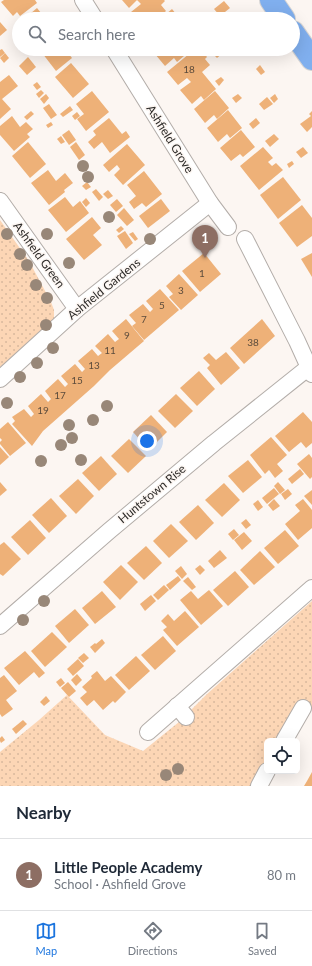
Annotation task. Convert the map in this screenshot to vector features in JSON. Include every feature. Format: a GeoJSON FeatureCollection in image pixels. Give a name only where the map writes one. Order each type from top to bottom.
{"type":"FeatureCollection","features":[{"type":"Feature","properties":{"kind":"highway"},"geometry":{"type":"LineString","coordinates":[[271,0],[279,12]]}},
{"type":"Feature","properties":{"kind":"highway"},"geometry":{"type":"LineString","coordinates":[[300,42],[312,58]]}},
{"type":"Feature","properties":{"kind":"street"},"geometry":{"type":"LineString","coordinates":[[83,0],[91,12]]}},
{"type":"Feature","properties":{"kind":"street","name":"Ashfield Grove"},"geometry":{"type":"LineString","coordinates":[[118,56],[210,203],[228,227]]}},
{"type":"Feature","properties":{"kind":"street","name":"Ashfield Green"},"geometry":{"type":"LineString","coordinates":[[0,201],[77,309]]}},
{"type":"Feature","properties":{"kind":"street","name":"Ashfield Gardens"},"geometry":{"type":"LineString","coordinates":[[0,379],[77,309],[210,203]]}},
{"type":"Feature","properties":{"kind":"street","name":"Huntstown Rise"},"geometry":{"type":"LineString","coordinates":[[0,626],[109,531],[214,443],[310,371],[297,341],[245,240]]}},
{"type":"Feature","properties":{"kind":"street"},"geometry":{"type":"LineString","coordinates":[[148,732],[182,712],[312,588]]}},
{"type":"Feature","properties":{"kind":"street"},"geometry":{"type":"LineString","coordinates":[[286,738],[303,708]]}},
{"type":"Feature","properties":{"kind":"street"},"geometry":{"type":"LineString","coordinates":[[259,786],[265,774]]}},
{"type":"Feature","properties":{"kind":"shaded area"},"geometry":{"type":"Polygon","coordinates":[[[0,220],[29,261],[51,302],[54,310],[54,318],[51,325],[0,367],[0,220]]]}},
{"type":"Feature","properties":{"kind":"shaded area"},"geometry":{"type":"Polygon","coordinates":[[[312,601],[312,708],[303,704],[282,738],[264,738],[264,768],[254,786],[0,786],[0,752],[67,695],[105,735],[143,751],[179,722],[207,694],[312,601]]]}},
{"type":"Feature","properties":{"kind":"building"},"geometry":{"type":"Polygon","coordinates":[[[4,0],[35,0],[37,3],[25,12],[12,12],[12,15],[1,2],[4,0]]]}},
{"type":"Feature","properties":{"kind":"building"},"geometry":{"type":"Polygon","coordinates":[[[122,0],[137,0],[129,8],[122,0]]]}},
{"type":"Feature","properties":{"kind":"building"},"geometry":{"type":"Polygon","coordinates":[[[137,0],[164,0],[165,1],[161,5],[166,11],[131,12],[141,4],[137,0]]]}},
{"type":"Feature","properties":{"kind":"building"},"geometry":{"type":"Polygon","coordinates":[[[224,1],[230,8],[225,12],[217,12],[214,9],[224,1]]]}},
{"type":"Feature","properties":{"kind":"building"},"geometry":{"type":"Polygon","coordinates":[[[37,8],[40,12],[32,12],[37,8]]]}},
{"type":"Feature","properties":{"kind":"building"},"geometry":{"type":"Polygon","coordinates":[[[0,22],[7,30],[0,36],[0,22]]]}},
{"type":"Feature","properties":{"kind":"building"},"geometry":{"type":"Polygon","coordinates":[[[2,49],[5,53],[0,57],[0,50],[2,49]]]}},
{"type":"Feature","properties":{"kind":"building"},"geometry":{"type":"Polygon","coordinates":[[[5,53],[9,58],[4,63],[0,58],[5,53]]]}},
{"type":"Feature","properties":{"kind":"building"},"geometry":{"type":"Polygon","coordinates":[[[44,56],[70,56],[72,58],[56,71],[44,56]]]}},
{"type":"Feature","properties":{"kind":"building"},"geometry":{"type":"Polygon","coordinates":[[[157,56],[184,56],[177,62],[174,58],[165,66],[157,56]]]}},
{"type":"Feature","properties":{"kind":"building"},"geometry":{"type":"Polygon","coordinates":[[[186,56],[206,56],[205,59],[210,65],[202,72],[216,89],[204,100],[201,96],[192,104],[180,90],[191,82],[187,78],[178,85],[167,72],[186,56]]]}},
{"type":"Feature","properties":{"kind":"building"},"geometry":{"type":"Polygon","coordinates":[[[28,57],[36,67],[27,75],[19,66],[28,57]]]}},
{"type":"Feature","properties":{"kind":"building"},"geometry":{"type":"Polygon","coordinates":[[[71,63],[89,84],[73,98],[55,77],[71,63]]]}},
{"type":"Feature","properties":{"kind":"building"},"geometry":{"type":"Polygon","coordinates":[[[260,65],[265,72],[261,75],[256,69],[260,65]]]}},
{"type":"Feature","properties":{"kind":"building"},"geometry":{"type":"Polygon","coordinates":[[[9,75],[18,86],[2,99],[11,109],[0,119],[0,82],[9,75]]]}},
{"type":"Feature","properties":{"kind":"building"},"geometry":{"type":"Polygon","coordinates":[[[221,77],[224,80],[219,86],[215,81],[221,77]]]}},
{"type":"Feature","properties":{"kind":"building"},"geometry":{"type":"Polygon","coordinates":[[[37,82],[41,87],[37,90],[33,85],[37,82]]]}},
{"type":"Feature","properties":{"kind":"building"},"geometry":{"type":"Polygon","coordinates":[[[41,90],[44,93],[39,98],[36,94],[41,90]]]}},
{"type":"Feature","properties":{"kind":"building"},"geometry":{"type":"Polygon","coordinates":[[[92,91],[109,112],[86,131],[77,119],[84,114],[76,104],[92,91]]]}},
{"type":"Feature","properties":{"kind":"building"},"geometry":{"type":"Polygon","coordinates":[[[215,91],[229,108],[217,119],[214,115],[205,123],[194,109],[215,91]]]}},
{"type":"Feature","properties":{"kind":"building"},"geometry":{"type":"Polygon","coordinates":[[[46,94],[49,98],[44,104],[40,99],[46,94]]]}},
{"type":"Feature","properties":{"kind":"building"},"geometry":{"type":"Polygon","coordinates":[[[238,94],[242,98],[236,103],[232,98],[238,94]]]}},
{"type":"Feature","properties":{"kind":"building"},"geometry":{"type":"Polygon","coordinates":[[[275,94],[278,99],[274,103],[270,98],[275,94]]]}},
{"type":"Feature","properties":{"kind":"building"},"geometry":{"type":"Polygon","coordinates":[[[267,97],[273,104],[264,110],[259,104],[267,97]]]}},
{"type":"Feature","properties":{"kind":"building"},"geometry":{"type":"Polygon","coordinates":[[[49,104],[57,115],[51,119],[43,108],[49,104]]]}},
{"type":"Feature","properties":{"kind":"building"},"geometry":{"type":"Polygon","coordinates":[[[70,106],[73,110],[63,117],[60,114],[70,106]]]}},
{"type":"Feature","properties":{"kind":"building"},"geometry":{"type":"Polygon","coordinates":[[[228,110],[242,128],[230,138],[227,134],[218,142],[207,128],[228,110]]]}},
{"type":"Feature","properties":{"kind":"building"},"geometry":{"type":"Polygon","coordinates":[[[31,111],[34,114],[27,120],[24,117],[31,111]]]}},
{"type":"Feature","properties":{"kind":"building"},"geometry":{"type":"Polygon","coordinates":[[[312,111],[312,127],[307,132],[300,124],[311,116],[309,114],[312,111]]]}},
{"type":"Feature","properties":{"kind":"building"},"geometry":{"type":"Polygon","coordinates":[[[77,112],[80,116],[75,120],[72,116],[77,112]]]}},
{"type":"Feature","properties":{"kind":"building"},"geometry":{"type":"Polygon","coordinates":[[[12,116],[20,127],[26,122],[33,129],[27,134],[30,137],[14,151],[0,135],[0,126],[12,116]]]}},
{"type":"Feature","properties":{"kind":"building"},"geometry":{"type":"Polygon","coordinates":[[[109,118],[122,134],[126,131],[130,137],[110,153],[102,142],[94,149],[88,142],[96,135],[93,131],[109,118]]]}},
{"type":"Feature","properties":{"kind":"building"},"geometry":{"type":"Polygon","coordinates":[[[256,118],[260,123],[253,129],[249,124],[256,118]]]}},
{"type":"Feature","properties":{"kind":"building"},"geometry":{"type":"Polygon","coordinates":[[[51,122],[53,125],[48,128],[46,125],[51,122]]]}},
{"type":"Feature","properties":{"kind":"building"},"geometry":{"type":"Polygon","coordinates":[[[69,130],[76,140],[69,145],[62,135],[69,130]]]}},
{"type":"Feature","properties":{"kind":"building"},"geometry":{"type":"Polygon","coordinates":[[[241,130],[255,147],[243,157],[240,154],[231,161],[220,148],[241,130]]]}},
{"type":"Feature","properties":{"kind":"building"},"geometry":{"type":"Polygon","coordinates":[[[274,134],[279,139],[270,147],[265,141],[274,134]]]}},
{"type":"Feature","properties":{"kind":"building"},"geometry":{"type":"Polygon","coordinates":[[[61,136],[65,142],[61,144],[57,139],[61,136]]]}},
{"type":"Feature","properties":{"kind":"building"},"geometry":{"type":"Polygon","coordinates":[[[28,142],[46,164],[30,178],[12,156],[28,142]]]}},
{"type":"Feature","properties":{"kind":"building"},"geometry":{"type":"Polygon","coordinates":[[[76,142],[85,155],[79,160],[70,147],[76,142]]]}},
{"type":"Feature","properties":{"kind":"building"},"geometry":{"type":"Polygon","coordinates":[[[127,144],[145,165],[123,185],[114,175],[120,169],[117,165],[109,172],[103,165],[127,144]]]}},
{"type":"Feature","properties":{"kind":"building"},"geometry":{"type":"Polygon","coordinates":[[[263,147],[273,158],[268,162],[272,166],[276,163],[283,170],[259,190],[240,166],[263,147]]]}},
{"type":"Feature","properties":{"kind":"building"},"geometry":{"type":"Polygon","coordinates":[[[303,147],[308,153],[301,158],[296,152],[303,147]]]}},
{"type":"Feature","properties":{"kind":"building"},"geometry":{"type":"Polygon","coordinates":[[[292,161],[294,164],[289,168],[287,164],[292,161]]]}},
{"type":"Feature","properties":{"kind":"building"},"geometry":{"type":"Polygon","coordinates":[[[48,170],[56,181],[65,173],[73,183],[64,190],[65,192],[49,205],[31,183],[48,170]]]}},
{"type":"Feature","properties":{"kind":"building"},"geometry":{"type":"Polygon","coordinates":[[[144,171],[162,194],[146,207],[142,203],[134,209],[129,202],[136,196],[127,185],[144,171]]]}},
{"type":"Feature","properties":{"kind":"building"},"geometry":{"type":"Polygon","coordinates":[[[283,177],[301,200],[278,219],[260,195],[283,177]]]}},
{"type":"Feature","properties":{"kind":"building"},"geometry":{"type":"Polygon","coordinates":[[[87,182],[91,187],[86,190],[82,186],[87,182]]]}},
{"type":"Feature","properties":{"kind":"building"},"geometry":{"type":"Polygon","coordinates":[[[96,189],[103,197],[99,201],[92,192],[96,189]]]}},
{"type":"Feature","properties":{"kind":"building"},"geometry":{"type":"Polygon","coordinates":[[[108,190],[113,196],[108,199],[103,194],[108,190]]]}},
{"type":"Feature","properties":{"kind":"building"},"geometry":{"type":"Polygon","coordinates":[[[65,197],[73,207],[80,201],[89,213],[66,232],[48,210],[65,197]]]}},
{"type":"Feature","properties":{"kind":"building"},"geometry":{"type":"Polygon","coordinates":[[[86,198],[90,203],[86,207],[82,202],[86,198]]]}},
{"type":"Feature","properties":{"kind":"building"},"geometry":{"type":"Polygon","coordinates":[[[117,199],[123,206],[116,212],[110,205],[117,199]]]}},
{"type":"Feature","properties":{"kind":"building"},"geometry":{"type":"Polygon","coordinates":[[[161,199],[170,211],[148,228],[139,216],[161,199]]]}},
{"type":"Feature","properties":{"kind":"building"},"geometry":{"type":"Polygon","coordinates":[[[302,205],[312,218],[312,236],[297,247],[279,223],[302,205]]]}},
{"type":"Feature","properties":{"kind":"building"},"geometry":{"type":"Polygon","coordinates":[[[124,208],[134,220],[127,226],[117,215],[124,208]]]}},
{"type":"Feature","properties":{"kind":"building"},"geometry":{"type":"Polygon","coordinates":[[[92,217],[101,228],[93,235],[102,245],[84,260],[66,239],[92,217]]]}},
{"type":"Feature","properties":{"kind":"building"},"geometry":{"type":"Polygon","coordinates":[[[121,226],[124,229],[119,233],[116,230],[121,226]]]}},
{"type":"Feature","properties":{"kind":"building"},"geometry":{"type":"Polygon","coordinates":[[[125,231],[133,243],[126,249],[117,236],[125,231]]]}},
{"type":"Feature","properties":{"kind":"building"},"geometry":{"type":"Polygon","coordinates":[[[133,232],[138,239],[135,241],[129,234],[133,232]]]}},
{"type":"Feature","properties":{"kind":"building"},"geometry":{"type":"Polygon","coordinates":[[[204,253],[221,274],[200,292],[182,271],[204,253]]]}},
{"type":"Feature","properties":{"kind":"building"},"geometry":{"type":"Polygon","coordinates":[[[312,253],[312,277],[301,259],[312,253]]]}},
{"type":"Feature","properties":{"kind":"building"},"geometry":{"type":"Polygon","coordinates":[[[179,274],[198,295],[181,310],[169,297],[173,294],[166,286],[179,274]]]}},
{"type":"Feature","properties":{"kind":"building"},"geometry":{"type":"Polygon","coordinates":[[[160,289],[179,310],[144,340],[132,326],[136,323],[129,315],[143,304],[150,312],[153,309],[146,301],[160,289]]]}},
{"type":"Feature","properties":{"kind":"building"},"geometry":{"type":"Polygon","coordinates":[[[126,319],[144,341],[43,431],[32,446],[12,424],[15,421],[12,417],[24,409],[31,417],[34,414],[28,406],[41,394],[48,402],[51,399],[45,391],[58,379],[65,387],[68,384],[61,376],[75,364],[82,372],[85,369],[78,361],[92,349],[98,356],[102,353],[95,346],[108,334],[115,342],[119,339],[112,331],[126,319]]]}},
{"type":"Feature","properties":{"kind":"building"},"geometry":{"type":"Polygon","coordinates":[[[262,319],[275,336],[244,364],[230,348],[262,319]]]}},
{"type":"Feature","properties":{"kind":"building"},"geometry":{"type":"Polygon","coordinates":[[[226,352],[240,368],[221,385],[207,368],[210,365],[203,358],[209,353],[216,360],[226,352]]]}},
{"type":"Feature","properties":{"kind":"building"},"geometry":{"type":"Polygon","coordinates":[[[199,371],[215,389],[197,406],[180,388],[199,371]]]}},
{"type":"Feature","properties":{"kind":"building"},"geometry":{"type":"Polygon","coordinates":[[[176,394],[193,411],[175,428],[158,411],[176,394]]]}},
{"type":"Feature","properties":{"kind":"building"},"geometry":{"type":"Polygon","coordinates":[[[303,412],[312,422],[312,443],[306,448],[301,442],[289,452],[275,436],[303,412]]]}},
{"type":"Feature","properties":{"kind":"building"},"geometry":{"type":"Polygon","coordinates":[[[151,415],[167,432],[149,450],[133,432],[151,415]]]}},
{"type":"Feature","properties":{"kind":"building"},"geometry":{"type":"Polygon","coordinates":[[[8,422],[26,443],[10,456],[0,444],[2,440],[0,438],[0,429],[8,422]]]}},
{"type":"Feature","properties":{"kind":"building"},"geometry":{"type":"Polygon","coordinates":[[[271,437],[287,455],[277,464],[283,471],[275,478],[269,470],[265,474],[250,455],[271,437]]]}},
{"type":"Feature","properties":{"kind":"building"},"geometry":{"type":"Polygon","coordinates":[[[129,439],[146,456],[128,473],[111,456],[129,439]]]}},
{"type":"Feature","properties":{"kind":"building"},"geometry":{"type":"Polygon","coordinates":[[[0,447],[9,457],[0,465],[0,447]]]}},
{"type":"Feature","properties":{"kind":"building"},"geometry":{"type":"Polygon","coordinates":[[[309,454],[312,458],[312,477],[310,479],[297,464],[309,454]]]}},
{"type":"Feature","properties":{"kind":"building"},"geometry":{"type":"Polygon","coordinates":[[[101,456],[117,474],[99,491],[82,473],[101,456]]]}},
{"type":"Feature","properties":{"kind":"building"},"geometry":{"type":"Polygon","coordinates":[[[248,460],[262,477],[243,493],[228,476],[248,460]]]}},
{"type":"Feature","properties":{"kind":"building"},"geometry":{"type":"Polygon","coordinates":[[[300,469],[304,474],[292,484],[288,479],[300,469]]]}},
{"type":"Feature","properties":{"kind":"building"},"geometry":{"type":"Polygon","coordinates":[[[78,479],[94,496],[76,514],[59,496],[78,479]]]}},
{"type":"Feature","properties":{"kind":"building"},"geometry":{"type":"Polygon","coordinates":[[[0,482],[7,490],[0,496],[0,482]]]}},
{"type":"Feature","properties":{"kind":"building"},"geometry":{"type":"Polygon","coordinates":[[[278,482],[285,490],[280,494],[274,486],[278,482]]]}},
{"type":"Feature","properties":{"kind":"building"},"geometry":{"type":"Polygon","coordinates":[[[224,483],[240,500],[222,517],[205,500],[224,483]]]}},
{"type":"Feature","properties":{"kind":"building"},"geometry":{"type":"Polygon","coordinates":[[[274,488],[279,494],[267,504],[262,498],[274,488]]]}},
{"type":"Feature","properties":{"kind":"building"},"geometry":{"type":"Polygon","coordinates":[[[288,489],[292,494],[285,500],[281,494],[288,489]]]}},
{"type":"Feature","properties":{"kind":"building"},"geometry":{"type":"Polygon","coordinates":[[[312,490],[312,505],[304,496],[312,490]]]}},
{"type":"Feature","properties":{"kind":"building"},"geometry":{"type":"Polygon","coordinates":[[[51,498],[67,516],[49,533],[32,515],[51,498]]]}},
{"type":"Feature","properties":{"kind":"building"},"geometry":{"type":"Polygon","coordinates":[[[274,499],[280,506],[273,511],[268,505],[274,499]]]}},
{"type":"Feature","properties":{"kind":"building"},"geometry":{"type":"Polygon","coordinates":[[[303,499],[312,510],[312,528],[298,540],[285,524],[300,511],[295,505],[303,499]]]}},
{"type":"Feature","properties":{"kind":"building"},"geometry":{"type":"Polygon","coordinates":[[[258,500],[263,507],[258,511],[253,504],[258,500]]]}},
{"type":"Feature","properties":{"kind":"building"},"geometry":{"type":"Polygon","coordinates":[[[198,505],[214,523],[196,540],[179,522],[198,505]]]}},
{"type":"Feature","properties":{"kind":"building"},"geometry":{"type":"Polygon","coordinates":[[[246,519],[251,525],[246,529],[241,523],[246,519]]]}},
{"type":"Feature","properties":{"kind":"building"},"geometry":{"type":"Polygon","coordinates":[[[30,520],[46,538],[28,555],[11,537],[30,520]]]}},
{"type":"Feature","properties":{"kind":"building"},"geometry":{"type":"Polygon","coordinates":[[[171,524],[188,541],[169,558],[153,541],[171,524]]]}},
{"type":"Feature","properties":{"kind":"building"},"geometry":{"type":"Polygon","coordinates":[[[234,529],[239,535],[233,540],[228,534],[234,529]]]}},
{"type":"Feature","properties":{"kind":"building"},"geometry":{"type":"Polygon","coordinates":[[[285,530],[299,546],[278,564],[264,548],[285,530]]]}},
{"type":"Feature","properties":{"kind":"building"},"geometry":{"type":"Polygon","coordinates":[[[244,532],[252,541],[242,550],[234,540],[244,532]]]}},
{"type":"Feature","properties":{"kind":"building"},"geometry":{"type":"Polygon","coordinates":[[[4,542],[21,559],[3,576],[0,574],[0,545],[4,542]]]}},
{"type":"Feature","properties":{"kind":"building"},"geometry":{"type":"Polygon","coordinates":[[[146,546],[162,563],[144,580],[127,563],[146,546]]]}},
{"type":"Feature","properties":{"kind":"building"},"geometry":{"type":"Polygon","coordinates":[[[220,550],[227,558],[214,568],[208,561],[220,550]]]}},
{"type":"Feature","properties":{"kind":"building"},"geometry":{"type":"Polygon","coordinates":[[[260,551],[275,567],[254,585],[240,570],[260,551]]]}},
{"type":"Feature","properties":{"kind":"building"},"geometry":{"type":"Polygon","coordinates":[[[121,565],[138,582],[120,600],[103,582],[121,565]]]}},
{"type":"Feature","properties":{"kind":"building"},"geometry":{"type":"Polygon","coordinates":[[[200,565],[205,570],[200,575],[195,569],[200,565]]]}},
{"type":"Feature","properties":{"kind":"building"},"geometry":{"type":"Polygon","coordinates":[[[181,566],[187,574],[182,579],[175,571],[181,566]]]}},
{"type":"Feature","properties":{"kind":"building"},"geometry":{"type":"Polygon","coordinates":[[[235,571],[249,587],[228,606],[213,590],[235,571]]]}},
{"type":"Feature","properties":{"kind":"building"},"geometry":{"type":"Polygon","coordinates":[[[178,576],[181,580],[170,590],[166,585],[178,576]]]}},
{"type":"Feature","properties":{"kind":"building"},"geometry":{"type":"Polygon","coordinates":[[[188,577],[196,587],[192,590],[183,581],[188,577]]]}},
{"type":"Feature","properties":{"kind":"building"},"geometry":{"type":"Polygon","coordinates":[[[164,585],[169,590],[158,600],[153,595],[164,585]]]}},
{"type":"Feature","properties":{"kind":"building"},"geometry":{"type":"Polygon","coordinates":[[[209,590],[223,606],[201,625],[180,600],[191,591],[198,599],[209,590]]]}},
{"type":"Feature","properties":{"kind":"building"},"geometry":{"type":"Polygon","coordinates":[[[102,591],[116,607],[95,624],[82,608],[102,591]]]}},
{"type":"Feature","properties":{"kind":"building"},"geometry":{"type":"Polygon","coordinates":[[[151,595],[156,601],[145,611],[140,604],[151,595]]]}},
{"type":"Feature","properties":{"kind":"building"},"geometry":{"type":"Polygon","coordinates":[[[75,609],[89,625],[69,643],[55,626],[75,609]]]}},
{"type":"Feature","properties":{"kind":"building"},"geometry":{"type":"Polygon","coordinates":[[[185,611],[199,627],[177,646],[163,630],[167,627],[161,621],[168,614],[174,621],[185,611]]]}},
{"type":"Feature","properties":{"kind":"building"},"geometry":{"type":"Polygon","coordinates":[[[52,632],[67,647],[45,667],[31,651],[52,632]]]}},
{"type":"Feature","properties":{"kind":"building"},"geometry":{"type":"Polygon","coordinates":[[[163,636],[176,651],[155,670],[141,655],[163,636]]]}},
{"type":"Feature","properties":{"kind":"building"},"geometry":{"type":"Polygon","coordinates":[[[102,639],[105,643],[95,653],[90,647],[102,639]]]}},
{"type":"Feature","properties":{"kind":"building"},"geometry":{"type":"Polygon","coordinates":[[[25,651],[45,673],[39,678],[34,672],[19,685],[4,668],[25,651]]]}},
{"type":"Feature","properties":{"kind":"building"},"geometry":{"type":"Polygon","coordinates":[[[84,653],[89,658],[83,663],[78,658],[84,653]]]}},
{"type":"Feature","properties":{"kind":"building"},"geometry":{"type":"Polygon","coordinates":[[[136,656],[150,671],[129,690],[115,675],[136,656]]]}},
{"type":"Feature","properties":{"kind":"building"},"geometry":{"type":"Polygon","coordinates":[[[78,659],[84,666],[73,676],[67,669],[78,659]]]}},
{"type":"Feature","properties":{"kind":"building"},"geometry":{"type":"Polygon","coordinates":[[[97,671],[105,681],[111,676],[126,692],[115,703],[113,701],[103,710],[94,700],[87,706],[80,698],[87,692],[82,687],[97,671]]]}},
{"type":"Feature","properties":{"kind":"building"},"geometry":{"type":"Polygon","coordinates":[[[77,674],[82,680],[76,686],[71,680],[77,674]]]}},
{"type":"Feature","properties":{"kind":"building"},"geometry":{"type":"Polygon","coordinates":[[[4,675],[17,691],[6,700],[13,709],[2,717],[0,714],[0,678],[4,675]]]}},
{"type":"Feature","properties":{"kind":"building"},"geometry":{"type":"Polygon","coordinates":[[[61,678],[65,683],[60,687],[56,682],[61,678]]]}},
{"type":"Feature","properties":{"kind":"building"},"geometry":{"type":"Polygon","coordinates":[[[68,682],[76,691],[69,697],[61,688],[68,682]]]}},
{"type":"Feature","properties":{"kind":"building"},"geometry":{"type":"Polygon","coordinates":[[[46,696],[50,701],[44,706],[40,702],[46,696]]]}},
{"type":"Feature","properties":{"kind":"building"},"geometry":{"type":"Polygon","coordinates":[[[23,720],[27,724],[16,734],[12,729],[23,720]]]}},
{"type":"Feature","properties":{"kind":"building"},"geometry":{"type":"Polygon","coordinates":[[[2,736],[5,740],[1,743],[0,738],[2,736]]]}},
{"type":"Feature","properties":{"kind":"building"},"geometry":{"type":"Polygon","coordinates":[[[312,772],[312,786],[304,786],[307,781],[312,772]]]}},
{"type":"Feature","properties":{"kind":"place","name":"Little People Academy"},"geometry":{"type":"Point","coordinates":[205,258]}}]}
